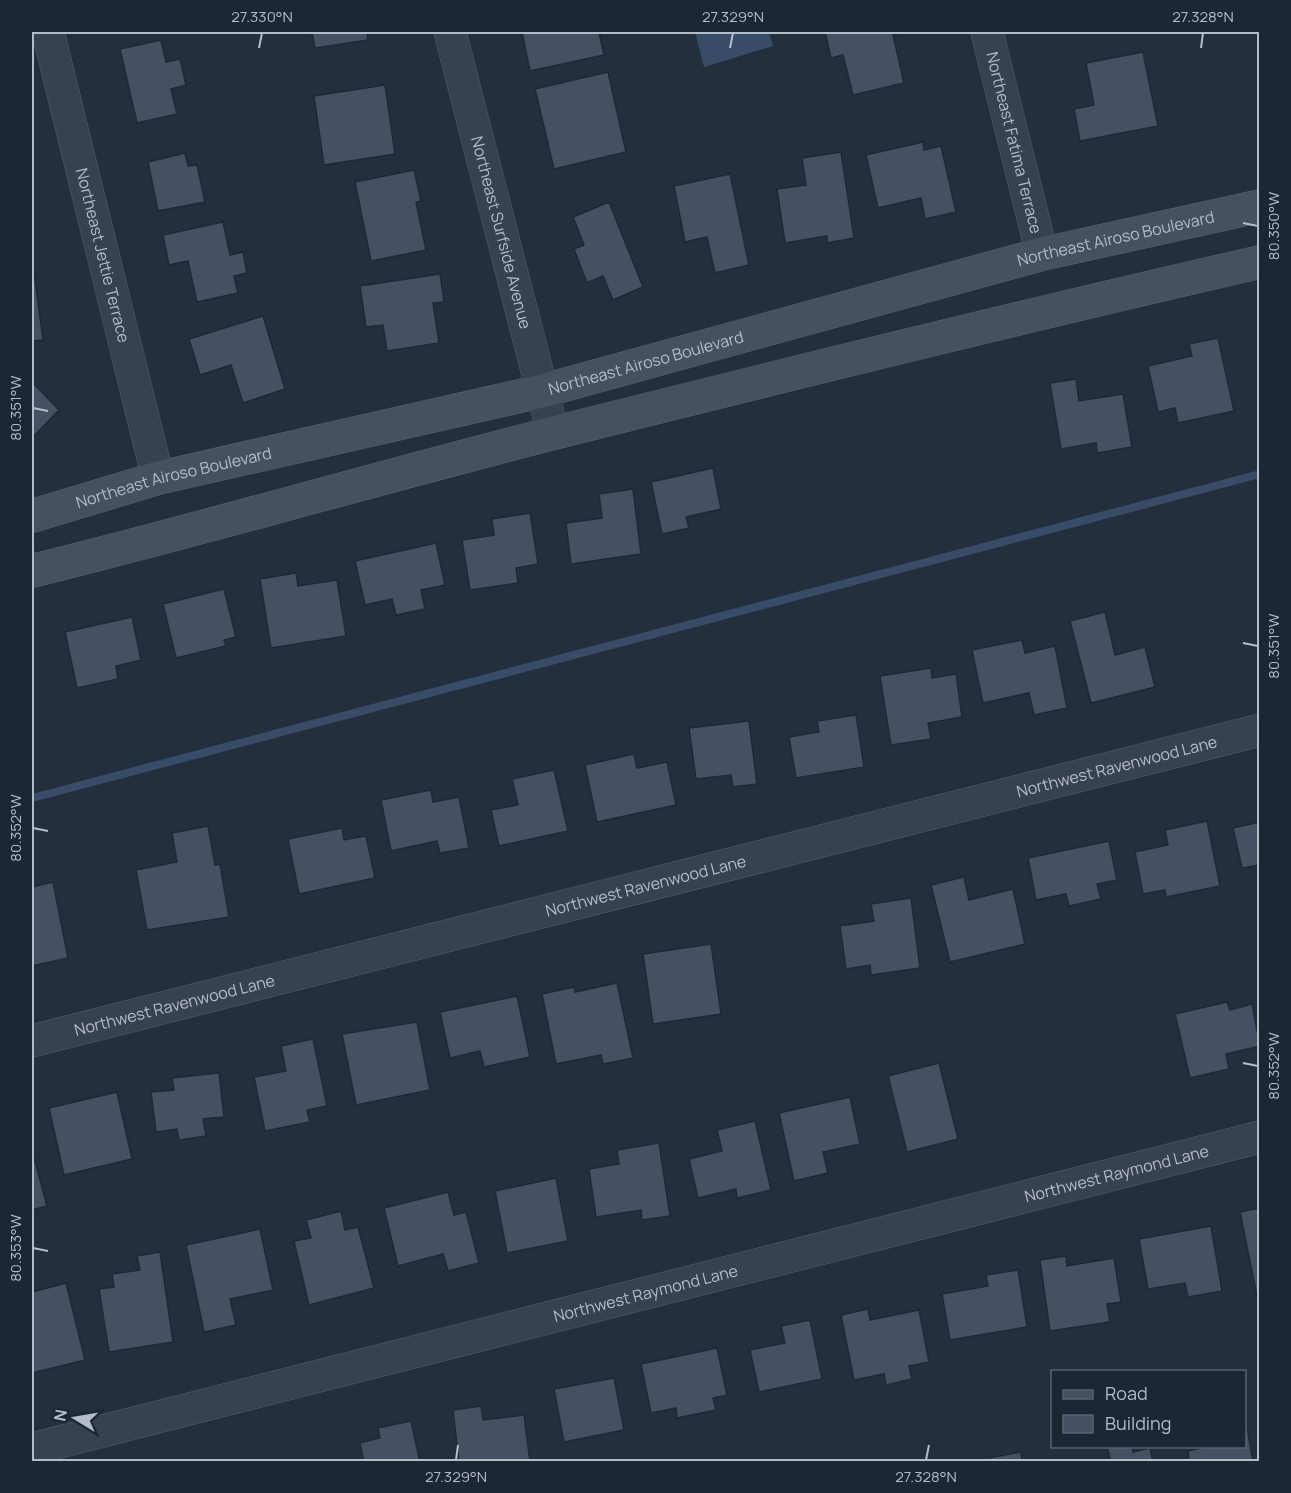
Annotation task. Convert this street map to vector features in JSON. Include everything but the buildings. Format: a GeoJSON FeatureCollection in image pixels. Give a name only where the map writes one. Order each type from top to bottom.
{"type":"FeatureCollection","features":[{"type":"Feature","properties":{"kind":"main road","name":"Northeast Airoso Boulevard"},"geometry":{"type":"LineString","coordinates":[[32,516],[158,478],[542,391],[1042,254],[1260,206]]}},
{"type":"Feature","properties":{"kind":"main road"},"geometry":{"type":"LineString","coordinates":[[32,571],[171,537],[553,433],[1062,307],[1260,262]]}},
{"type":"Feature","properties":{"kind":"street","name":"Northeast Jettie Terrace"},"geometry":{"type":"LineString","coordinates":[[48,32],[158,478]]}},
{"type":"Feature","properties":{"kind":"street","name":"Northeast Surfside Avenue"},"geometry":{"type":"LineString","coordinates":[[450,32],[553,433]]}},
{"type":"Feature","properties":{"kind":"street","name":"Northeast Fatima Terrace"},"geometry":{"type":"LineString","coordinates":[[987,32],[1042,254]]}},
{"type":"Feature","properties":{"kind":"street","name":"Northwest Ravenwood Lane"},"geometry":{"type":"LineString","coordinates":[[32,1041],[1260,730]]}},
{"type":"Feature","properties":{"kind":"street","name":"Northwest Raymond Lane"},"geometry":{"type":"LineString","coordinates":[[32,1449],[1260,1137]]}},
{"type":"Feature","properties":{"kind":"water"},"geometry":{"type":"Polygon","coordinates":[[[695,32],[769,32],[773,46],[704,67],[695,32]]]}},
{"type":"Feature","properties":{"kind":"waterway"},"geometry":{"type":"LineString","coordinates":[[32,798],[1260,474]]}}]}
